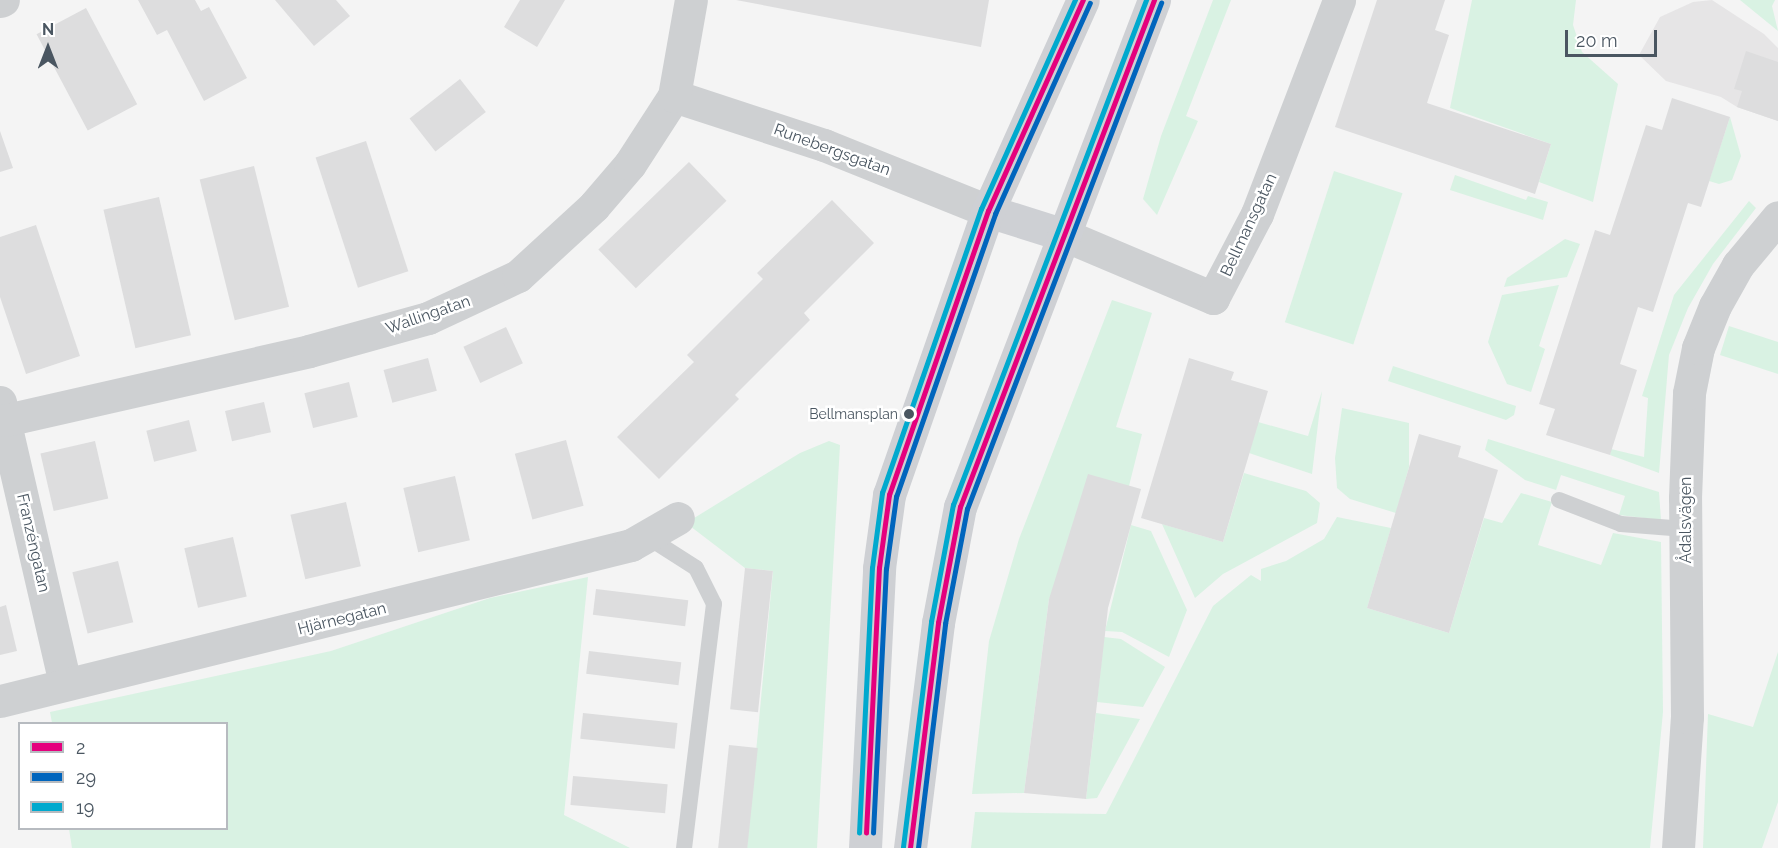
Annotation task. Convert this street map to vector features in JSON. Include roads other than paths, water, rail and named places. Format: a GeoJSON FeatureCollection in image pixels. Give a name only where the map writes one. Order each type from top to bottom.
{"type":"FeatureCollection","features":[{"type":"Feature","properties":{"kind":"main road"},"geometry":{"type":"LineString","coordinates":[[865,848],[879,567],[889,495],[988,211],[1083,0]]}},
{"type":"Feature","properties":{"kind":"main road"},"geometry":{"type":"LineString","coordinates":[[910,848],[938,623],[960,507],[1154,0]]}},
{"type":"Feature","properties":{"kind":"main road"},"geometry":{"type":"LineString","coordinates":[[988,211],[1064,235]]}},
{"type":"Feature","properties":{"kind":"street","name":"Wallingatan"},"geometry":{"type":"LineString","coordinates":[[3,411],[309,351],[429,318],[481,296],[518,276],[594,206],[630,164],[674,96],[691,0]]}},
{"type":"Feature","properties":{"kind":"street","name":"Bellmansgatan"},"geometry":{"type":"LineString","coordinates":[[1064,235],[1213,298],[1257,214],[1339,0]]}},
{"type":"Feature","properties":{"kind":"street","name":"Runebergsgatan"},"geometry":{"type":"LineString","coordinates":[[674,96],[824,145],[988,211]]}},
{"type":"Feature","properties":{"kind":"street","name":"Ådalsvägen"},"geometry":{"type":"LineString","coordinates":[[1678,848],[1687,717],[1685,529],[1689,393],[1698,348],[1738,265],[1778,217]]}},
{"type":"Feature","properties":{"kind":"street","name":"Franzéngatan"},"geometry":{"type":"LineString","coordinates":[[3,411],[65,683]]}},
{"type":"Feature","properties":{"kind":"street","name":"Hjärnegatan"},"geometry":{"type":"LineString","coordinates":[[0,702],[65,683],[356,616],[631,545],[678,518]]}},
{"type":"Feature","properties":{"kind":"lane"},"geometry":{"type":"LineString","coordinates":[[1558,500],[1621,524],[1685,529]]}},
{"type":"Feature","properties":{"kind":"lane"},"geometry":{"type":"LineString","coordinates":[[646,536],[696,568],[714,604],[684,848]]}},
{"type":"Feature","properties":{"kind":"place","name":"Bellmansplan"},"geometry":{"type":"Point","coordinates":[909,414]}}]}
